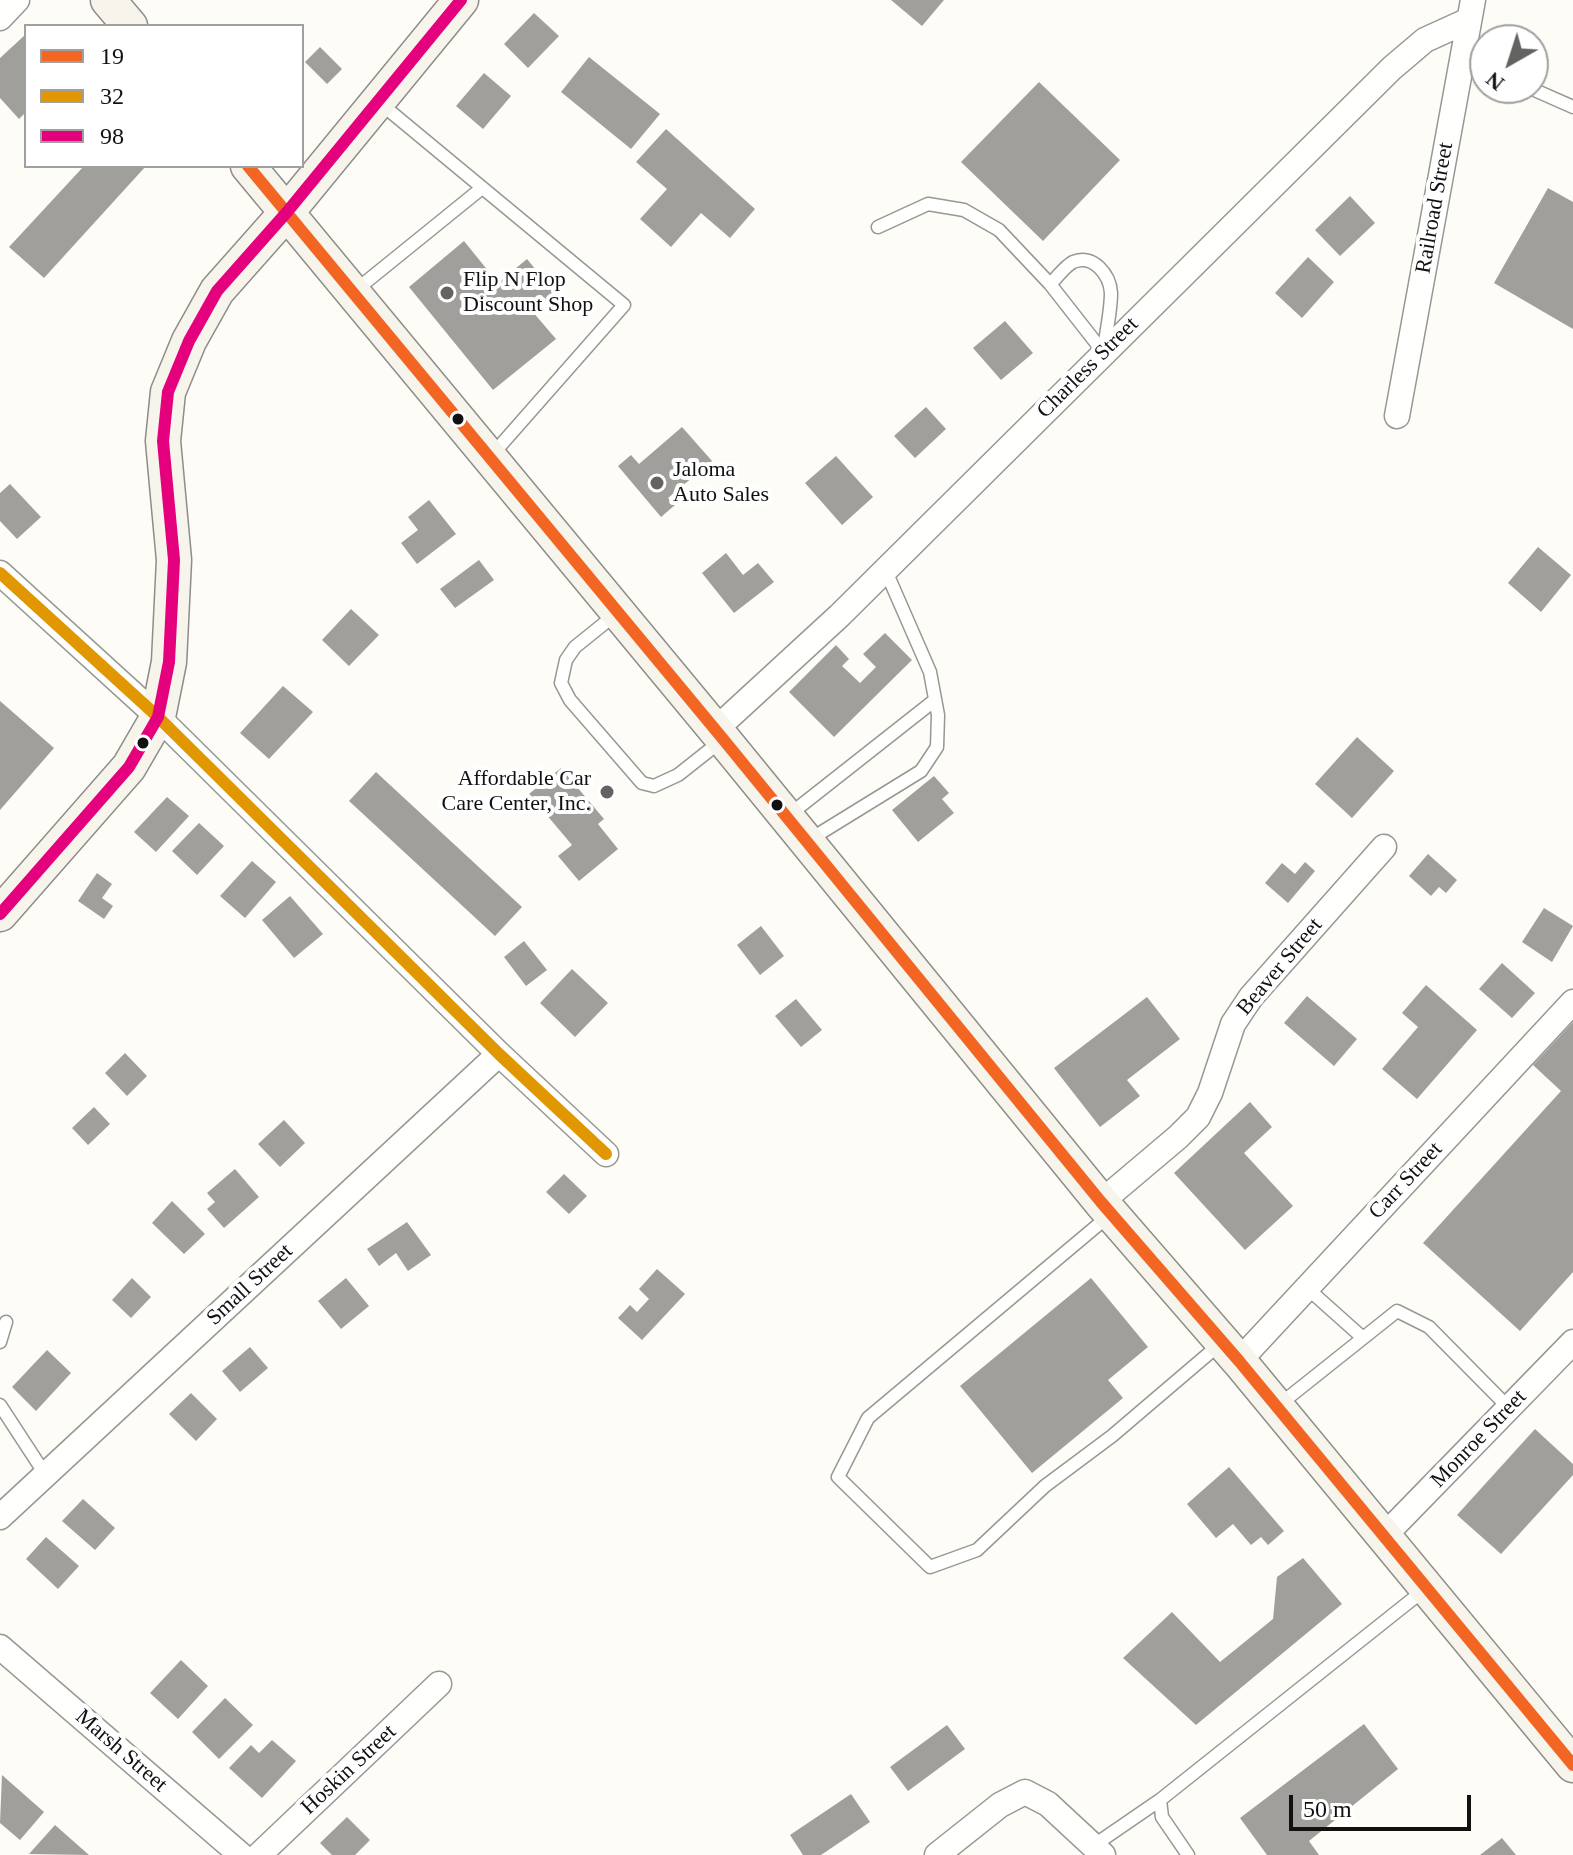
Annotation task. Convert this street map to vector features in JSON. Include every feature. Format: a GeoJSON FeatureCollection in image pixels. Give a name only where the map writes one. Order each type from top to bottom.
{"type":"FeatureCollection","features":[{"type":"Feature","properties":{"kind":"main road"},"geometry":{"type":"LineString","coordinates":[[108,0],[128,24]]}},
{"type":"Feature","properties":{"kind":"main road"},"geometry":{"type":"LineString","coordinates":[[0,914],[129,767],[158,717],[169,662],[174,560],[163,441],[168,392],[189,341],[217,291],[287,212],[461,0]]}},
{"type":"Feature","properties":{"kind":"main road"},"geometry":{"type":"LineString","coordinates":[[250,168],[719,734],[1106,1208],[1231,1351],[1573,1765]]}},
{"type":"Feature","properties":{"kind":"street"},"geometry":{"type":"LineString","coordinates":[[0,18],[17,0]]}},
{"type":"Feature","properties":{"kind":"street","name":"Railroad Street"},"geometry":{"type":"LineString","coordinates":[[1397,416],[1471,10]]}},
{"type":"Feature","properties":{"kind":"street","name":"Charless Street"},"geometry":{"type":"LineString","coordinates":[[719,734],[1392,68],[1425,40],[1471,10]]}},
{"type":"Feature","properties":{"kind":"street"},"geometry":{"type":"LineString","coordinates":[[0,573],[158,717],[499,1054],[606,1154]]}},
{"type":"Feature","properties":{"kind":"street","name":"Beaver Street"},"geometry":{"type":"LineString","coordinates":[[1106,1208],[1198,1117],[1210,1093],[1233,1024],[1245,1006],[1384,847]]}},
{"type":"Feature","properties":{"kind":"street","name":"Carr Street"},"geometry":{"type":"LineString","coordinates":[[1231,1351],[1307,1288],[1573,1002]]}},
{"type":"Feature","properties":{"kind":"street","name":"Small Street"},"geometry":{"type":"LineString","coordinates":[[0,1517],[499,1054]]}},
{"type":"Feature","properties":{"kind":"street","name":"Monroe Street"},"geometry":{"type":"LineString","coordinates":[[1384,1536],[1573,1342]]}},
{"type":"Feature","properties":{"kind":"street","name":"Marsh Street"},"geometry":{"type":"LineString","coordinates":[[0,1647],[241,1855]]}},
{"type":"Feature","properties":{"kind":"street","name":"Hoskin Street"},"geometry":{"type":"LineString","coordinates":[[259,1855],[439,1684]]}},
{"type":"Feature","properties":{"kind":"street"},"geometry":{"type":"LineString","coordinates":[[937,1855],[1000,1805],[1025,1792],[1048,1804],[1098,1850]]}},
{"type":"Feature","properties":{"kind":"lane"},"geometry":{"type":"LineString","coordinates":[[1462,58],[1469,61]]}},
{"type":"Feature","properties":{"kind":"lane"},"geometry":{"type":"LineString","coordinates":[[1549,96],[1573,107]]}},
{"type":"Feature","properties":{"kind":"lane"},"geometry":{"type":"LineString","coordinates":[[378,101],[624,305],[490,458]]}},
{"type":"Feature","properties":{"kind":"lane"},"geometry":{"type":"LineString","coordinates":[[353,292],[482,188]]}},
{"type":"Feature","properties":{"kind":"lane"},"geometry":{"type":"LineString","coordinates":[[878,227],[928,204],[964,210],[999,230],[1050,284],[1104,353]]}},
{"type":"Feature","properties":{"kind":"lane"},"geometry":{"type":"LineString","coordinates":[[1050,284],[1072,263],[1084,260],[1106,274],[1111,292],[1104,353]]}},
{"type":"Feature","properties":{"kind":"lane"},"geometry":{"type":"LineString","coordinates":[[797,830],[921,771],[937,747],[938,715],[930,672],[885,569]]}},
{"type":"Feature","properties":{"kind":"lane"},"geometry":{"type":"LineString","coordinates":[[618,612],[575,647],[566,660],[561,683],[570,700],[642,783],[654,786],[678,775],[719,734]]}},
{"type":"Feature","properties":{"kind":"lane"},"geometry":{"type":"LineString","coordinates":[[797,830],[935,700]]}},
{"type":"Feature","properties":{"kind":"lane"},"geometry":{"type":"LineString","coordinates":[[1106,1208],[868,1418],[838,1477],[930,1567],[977,1550],[1045,1486],[1231,1351]]}},
{"type":"Feature","properties":{"kind":"lane"},"geometry":{"type":"LineString","coordinates":[[1307,1288],[1363,1338]]}},
{"type":"Feature","properties":{"kind":"lane"},"geometry":{"type":"LineString","coordinates":[[1277,1407],[1397,1311],[1429,1327],[1509,1408]]}},
{"type":"Feature","properties":{"kind":"lane"},"geometry":{"type":"LineString","coordinates":[[0,1342],[6,1322]]}},
{"type":"Feature","properties":{"kind":"lane"},"geometry":{"type":"LineString","coordinates":[[0,1405],[45,1474]]}},
{"type":"Feature","properties":{"kind":"lane"},"geometry":{"type":"LineString","coordinates":[[1098,1850],[1427,1588]]}},
{"type":"Feature","properties":{"kind":"lane"},"geometry":{"type":"LineString","coordinates":[[1160,1800],[1162,1817],[1188,1855]]}},
{"type":"Feature","properties":{"kind":"building"},"geometry":{"type":"Polygon","coordinates":[[[891,0],[944,0],[922,26],[891,0]]]}},
{"type":"Feature","properties":{"kind":"building"},"geometry":{"type":"Polygon","coordinates":[[[534,13],[559,36],[528,68],[504,44],[534,13]]]}},
{"type":"Feature","properties":{"kind":"building"},"geometry":{"type":"Polygon","coordinates":[[[24,36],[24,114],[19,119],[0,98],[0,58],[24,36]]]}},
{"type":"Feature","properties":{"kind":"building"},"geometry":{"type":"Polygon","coordinates":[[[320,47],[342,69],[327,84],[305,62],[320,47]]]}},
{"type":"Feature","properties":{"kind":"building"},"geometry":{"type":"Polygon","coordinates":[[[589,57],[660,114],[631,149],[561,92],[589,57]]]}},
{"type":"Feature","properties":{"kind":"building"},"geometry":{"type":"Polygon","coordinates":[[[484,73],[511,96],[483,129],[456,106],[484,73]]]}},
{"type":"Feature","properties":{"kind":"building"},"geometry":{"type":"Polygon","coordinates":[[[1039,82],[1120,160],[1043,241],[961,162],[1039,82]]]}},
{"type":"Feature","properties":{"kind":"building"},"geometry":{"type":"Polygon","coordinates":[[[666,129],[755,209],[730,238],[701,213],[671,247],[640,219],[667,189],[636,162],[666,129]]]}},
{"type":"Feature","properties":{"kind":"building"},"geometry":{"type":"Polygon","coordinates":[[[82,168],[144,168],[44,278],[9,247],[82,168]]]}},
{"type":"Feature","properties":{"kind":"building"},"geometry":{"type":"Polygon","coordinates":[[[1548,188],[1573,202],[1573,329],[1494,283],[1548,188]]]}},
{"type":"Feature","properties":{"kind":"building"},"geometry":{"type":"Polygon","coordinates":[[[1350,196],[1375,223],[1340,256],[1315,230],[1350,196]]]}},
{"type":"Feature","properties":{"kind":"building"},"geometry":{"type":"Polygon","coordinates":[[[464,241],[498,283],[527,259],[555,293],[532,311],[556,339],[493,390],[409,287],[464,241]]]}},
{"type":"Feature","properties":{"kind":"building"},"geometry":{"type":"Polygon","coordinates":[[[1308,257],[1334,282],[1302,318],[1275,293],[1308,257]]]}},
{"type":"Feature","properties":{"kind":"building"},"geometry":{"type":"Polygon","coordinates":[[[1005,321],[1033,353],[1001,380],[973,348],[1005,321]]]}},
{"type":"Feature","properties":{"kind":"building"},"geometry":{"type":"Polygon","coordinates":[[[926,407],[946,429],[915,458],[894,436],[926,407]]]}},
{"type":"Feature","properties":{"kind":"building"},"geometry":{"type":"Polygon","coordinates":[[[682,427],[712,461],[668,498],[675,505],[661,517],[618,466],[631,455],[639,464],[682,427]]]}},
{"type":"Feature","properties":{"kind":"building"},"geometry":{"type":"Polygon","coordinates":[[[836,456],[873,497],[842,525],[805,483],[836,456]]]}},
{"type":"Feature","properties":{"kind":"building"},"geometry":{"type":"Polygon","coordinates":[[[10,484],[41,517],[17,539],[0,521],[0,493],[10,484]]]}},
{"type":"Feature","properties":{"kind":"building"},"geometry":{"type":"Polygon","coordinates":[[[429,500],[456,534],[417,564],[401,543],[418,530],[408,517],[429,500]]]}},
{"type":"Feature","properties":{"kind":"building"},"geometry":{"type":"Polygon","coordinates":[[[1538,547],[1571,575],[1541,612],[1508,583],[1538,547]]]}},
{"type":"Feature","properties":{"kind":"building"},"geometry":{"type":"Polygon","coordinates":[[[726,553],[743,575],[758,563],[774,582],[734,613],[702,573],[726,553]]]}},
{"type":"Feature","properties":{"kind":"building"},"geometry":{"type":"Polygon","coordinates":[[[479,560],[494,580],[455,608],[440,589],[479,560]]]}},
{"type":"Feature","properties":{"kind":"building"},"geometry":{"type":"Polygon","coordinates":[[[351,609],[379,635],[349,666],[322,640],[351,609]]]}},
{"type":"Feature","properties":{"kind":"building"},"geometry":{"type":"Polygon","coordinates":[[[885,633],[912,660],[834,737],[789,692],[836,645],[849,659],[842,666],[860,683],[876,667],[863,654],[885,633]]]}},
{"type":"Feature","properties":{"kind":"building"},"geometry":{"type":"Polygon","coordinates":[[[283,686],[313,712],[269,759],[240,733],[283,686]]]}},
{"type":"Feature","properties":{"kind":"building"},"geometry":{"type":"Polygon","coordinates":[[[0,701],[54,748],[0,810],[0,701]]]}},
{"type":"Feature","properties":{"kind":"building"},"geometry":{"type":"Polygon","coordinates":[[[1357,737],[1394,771],[1352,818],[1315,784],[1357,737]]]}},
{"type":"Feature","properties":{"kind":"building"},"geometry":{"type":"Polygon","coordinates":[[[561,768],[604,819],[598,824],[618,849],[579,881],[558,856],[572,845],[529,794],[561,768]]]}},
{"type":"Feature","properties":{"kind":"building"},"geometry":{"type":"Polygon","coordinates":[[[376,772],[522,907],[495,936],[349,801],[376,772]]]}},
{"type":"Feature","properties":{"kind":"building"},"geometry":{"type":"Polygon","coordinates":[[[934,776],[949,793],[942,799],[954,813],[918,842],[892,810],[934,776]]]}},
{"type":"Feature","properties":{"kind":"building"},"geometry":{"type":"Polygon","coordinates":[[[167,797],[189,816],[156,852],[134,832],[167,797]]]}},
{"type":"Feature","properties":{"kind":"building"},"geometry":{"type":"Polygon","coordinates":[[[199,823],[224,846],[197,875],[172,851],[199,823]]]}},
{"type":"Feature","properties":{"kind":"building"},"geometry":{"type":"Polygon","coordinates":[[[1428,854],[1457,880],[1446,893],[1439,887],[1431,896],[1409,876],[1428,854]]]}},
{"type":"Feature","properties":{"kind":"building"},"geometry":{"type":"Polygon","coordinates":[[[252,861],[276,882],[245,918],[220,896],[252,861]]]}},
{"type":"Feature","properties":{"kind":"building"},"geometry":{"type":"Polygon","coordinates":[[[1305,862],[1315,871],[1288,903],[1265,883],[1282,863],[1295,874],[1305,862]]]}},
{"type":"Feature","properties":{"kind":"building"},"geometry":{"type":"Polygon","coordinates":[[[97,873],[112,884],[102,898],[113,906],[104,919],[78,901],[97,873]]]}},
{"type":"Feature","properties":{"kind":"building"},"geometry":{"type":"Polygon","coordinates":[[[290,896],[323,934],[294,958],[262,920],[290,896]]]}},
{"type":"Feature","properties":{"kind":"building"},"geometry":{"type":"Polygon","coordinates":[[[1544,908],[1573,926],[1552,962],[1522,942],[1544,908]]]}},
{"type":"Feature","properties":{"kind":"building"},"geometry":{"type":"Polygon","coordinates":[[[761,926],[784,956],[760,975],[737,945],[761,926]]]}},
{"type":"Feature","properties":{"kind":"building"},"geometry":{"type":"Polygon","coordinates":[[[524,941],[547,970],[526,986],[504,957],[524,941]]]}},
{"type":"Feature","properties":{"kind":"building"},"geometry":{"type":"Polygon","coordinates":[[[1502,963],[1535,993],[1512,1018],[1479,989],[1502,963]]]}},
{"type":"Feature","properties":{"kind":"building"},"geometry":{"type":"Polygon","coordinates":[[[572,969],[608,1003],[575,1037],[540,1003],[572,969]]]}},
{"type":"Feature","properties":{"kind":"building"},"geometry":{"type":"Polygon","coordinates":[[[1426,985],[1477,1030],[1417,1099],[1382,1069],[1418,1027],[1402,1013],[1426,985]]]}},
{"type":"Feature","properties":{"kind":"building"},"geometry":{"type":"Polygon","coordinates":[[[1307,996],[1357,1039],[1334,1066],[1284,1023],[1307,996]]]}},
{"type":"Feature","properties":{"kind":"building"},"geometry":{"type":"Polygon","coordinates":[[[1147,997],[1180,1039],[1127,1080],[1140,1096],[1100,1127],[1054,1068],[1147,997]]]}},
{"type":"Feature","properties":{"kind":"building"},"geometry":{"type":"Polygon","coordinates":[[[796,999],[822,1030],[801,1047],[775,1016],[796,999]]]}},
{"type":"Feature","properties":{"kind":"building"},"geometry":{"type":"Polygon","coordinates":[[[1573,1022],[1573,1272],[1520,1331],[1423,1243],[1561,1091],[1533,1065],[1573,1022]]]}},
{"type":"Feature","properties":{"kind":"building"},"geometry":{"type":"Polygon","coordinates":[[[125,1053],[147,1076],[127,1096],[105,1073],[125,1053]]]}},
{"type":"Feature","properties":{"kind":"building"},"geometry":{"type":"Polygon","coordinates":[[[1250,1102],[1272,1127],[1244,1153],[1293,1206],[1245,1250],[1174,1173],[1250,1102]]]}},
{"type":"Feature","properties":{"kind":"building"},"geometry":{"type":"Polygon","coordinates":[[[94,1107],[110,1124],[88,1145],[72,1128],[94,1107]]]}},
{"type":"Feature","properties":{"kind":"building"},"geometry":{"type":"Polygon","coordinates":[[[284,1120],[305,1143],[280,1167],[258,1144],[284,1120]]]}},
{"type":"Feature","properties":{"kind":"building"},"geometry":{"type":"Polygon","coordinates":[[[235,1169],[259,1197],[224,1228],[207,1209],[215,1202],[207,1193],[235,1169]]]}},
{"type":"Feature","properties":{"kind":"building"},"geometry":{"type":"Polygon","coordinates":[[[564,1174],[587,1196],[569,1214],[546,1192],[564,1174]]]}},
{"type":"Feature","properties":{"kind":"building"},"geometry":{"type":"Polygon","coordinates":[[[172,1201],[205,1234],[184,1254],[152,1223],[172,1201]]]}},
{"type":"Feature","properties":{"kind":"building"},"geometry":{"type":"Polygon","coordinates":[[[407,1222],[431,1255],[408,1271],[396,1253],[379,1266],[367,1249],[407,1222]]]}},
{"type":"Feature","properties":{"kind":"building"},"geometry":{"type":"Polygon","coordinates":[[[657,1269],[685,1294],[642,1340],[618,1318],[630,1305],[637,1312],[649,1299],[639,1289],[657,1269]]]}},
{"type":"Feature","properties":{"kind":"building"},"geometry":{"type":"Polygon","coordinates":[[[132,1278],[151,1297],[131,1318],[112,1300],[132,1278]]]}},
{"type":"Feature","properties":{"kind":"building"},"geometry":{"type":"Polygon","coordinates":[[[346,1278],[369,1306],[341,1329],[318,1301],[346,1278]]]}},
{"type":"Feature","properties":{"kind":"building"},"geometry":{"type":"Polygon","coordinates":[[[1091,1278],[1148,1347],[1108,1380],[1123,1398],[1032,1473],[960,1386],[1091,1278]]]}},
{"type":"Feature","properties":{"kind":"building"},"geometry":{"type":"Polygon","coordinates":[[[250,1347],[268,1368],[240,1392],[222,1371],[250,1347]]]}},
{"type":"Feature","properties":{"kind":"building"},"geometry":{"type":"Polygon","coordinates":[[[47,1350],[71,1373],[36,1411],[12,1387],[47,1350]]]}},
{"type":"Feature","properties":{"kind":"building"},"geometry":{"type":"Polygon","coordinates":[[[191,1393],[217,1419],[196,1441],[169,1414],[191,1393]]]}},
{"type":"Feature","properties":{"kind":"building"},"geometry":{"type":"Polygon","coordinates":[[[1535,1429],[1573,1464],[1573,1475],[1501,1554],[1457,1515],[1535,1429]]]}},
{"type":"Feature","properties":{"kind":"building"},"geometry":{"type":"Polygon","coordinates":[[[1229,1467],[1284,1531],[1268,1545],[1261,1537],[1251,1545],[1233,1524],[1216,1538],[1187,1504],[1229,1467]]]}},
{"type":"Feature","properties":{"kind":"building"},"geometry":{"type":"Polygon","coordinates":[[[83,1499],[115,1528],[95,1550],[62,1521],[83,1499]]]}},
{"type":"Feature","properties":{"kind":"building"},"geometry":{"type":"Polygon","coordinates":[[[46,1537],[79,1566],[58,1589],[26,1559],[46,1537]]]}},
{"type":"Feature","properties":{"kind":"building"},"geometry":{"type":"Polygon","coordinates":[[[1303,1558],[1342,1604],[1196,1725],[1123,1658],[1172,1612],[1220,1662],[1273,1619],[1277,1577],[1303,1558]]]}},
{"type":"Feature","properties":{"kind":"building"},"geometry":{"type":"Polygon","coordinates":[[[181,1660],[208,1686],[178,1719],[150,1693],[181,1660]]]}},
{"type":"Feature","properties":{"kind":"building"},"geometry":{"type":"Polygon","coordinates":[[[225,1698],[253,1725],[219,1759],[192,1732],[225,1698]]]}},
{"type":"Feature","properties":{"kind":"building"},"geometry":{"type":"Polygon","coordinates":[[[1364,1724],[1398,1769],[1309,1841],[1319,1855],[1267,1855],[1240,1818],[1364,1724]]]}},
{"type":"Feature","properties":{"kind":"building"},"geometry":{"type":"Polygon","coordinates":[[[947,1725],[965,1749],[908,1791],[890,1767],[947,1725]]]}},
{"type":"Feature","properties":{"kind":"building"},"geometry":{"type":"Polygon","coordinates":[[[272,1740],[296,1761],[262,1798],[229,1768],[251,1745],[259,1753],[272,1740]]]}},
{"type":"Feature","properties":{"kind":"building"},"geometry":{"type":"Polygon","coordinates":[[[2,1775],[44,1812],[20,1840],[0,1823],[2,1775]]]}},
{"type":"Feature","properties":{"kind":"building"},"geometry":{"type":"Polygon","coordinates":[[[851,1794],[870,1822],[821,1855],[803,1855],[790,1835],[851,1794]]]}},
{"type":"Feature","properties":{"kind":"building"},"geometry":{"type":"Polygon","coordinates":[[[347,1817],[370,1840],[355,1855],[332,1855],[320,1843],[347,1817]]]}},
{"type":"Feature","properties":{"kind":"building"},"geometry":{"type":"Polygon","coordinates":[[[55,1825],[89,1855],[29,1854],[55,1825]]]}},
{"type":"Feature","properties":{"kind":"building"},"geometry":{"type":"Polygon","coordinates":[[[1502,1838],[1516,1855],[1480,1855],[1502,1838]]]}},
{"type":"Feature","properties":{"kind":"transit line","name":"98"},"geometry":{"type":"LineString","coordinates":[[0,914],[129,767],[158,717],[169,662],[174,560],[163,441],[168,392],[189,341],[217,291],[287,212],[461,0]]}},
{"type":"Feature","properties":{"kind":"transit line","name":"19"},"geometry":{"type":"LineString","coordinates":[[250,168],[723,739],[1101,1202],[1239,1361],[1573,1765]]}},
{"type":"Feature","properties":{"kind":"transit line","name":"32"},"geometry":{"type":"LineString","coordinates":[[0,573],[158,717],[499,1054],[606,1154]]}},
{"type":"Feature","properties":{"kind":"place","name":"Flip N Flop Discount Shop"},"geometry":{"type":"Point","coordinates":[447,293]}},
{"type":"Feature","properties":{"kind":"place","name":"Jaloma Auto Sales"},"geometry":{"type":"Point","coordinates":[657,483]}},
{"type":"Feature","properties":{"kind":"place","name":"Affordable Car Care Center, Inc."},"geometry":{"type":"Point","coordinates":[607,792]}}]}
